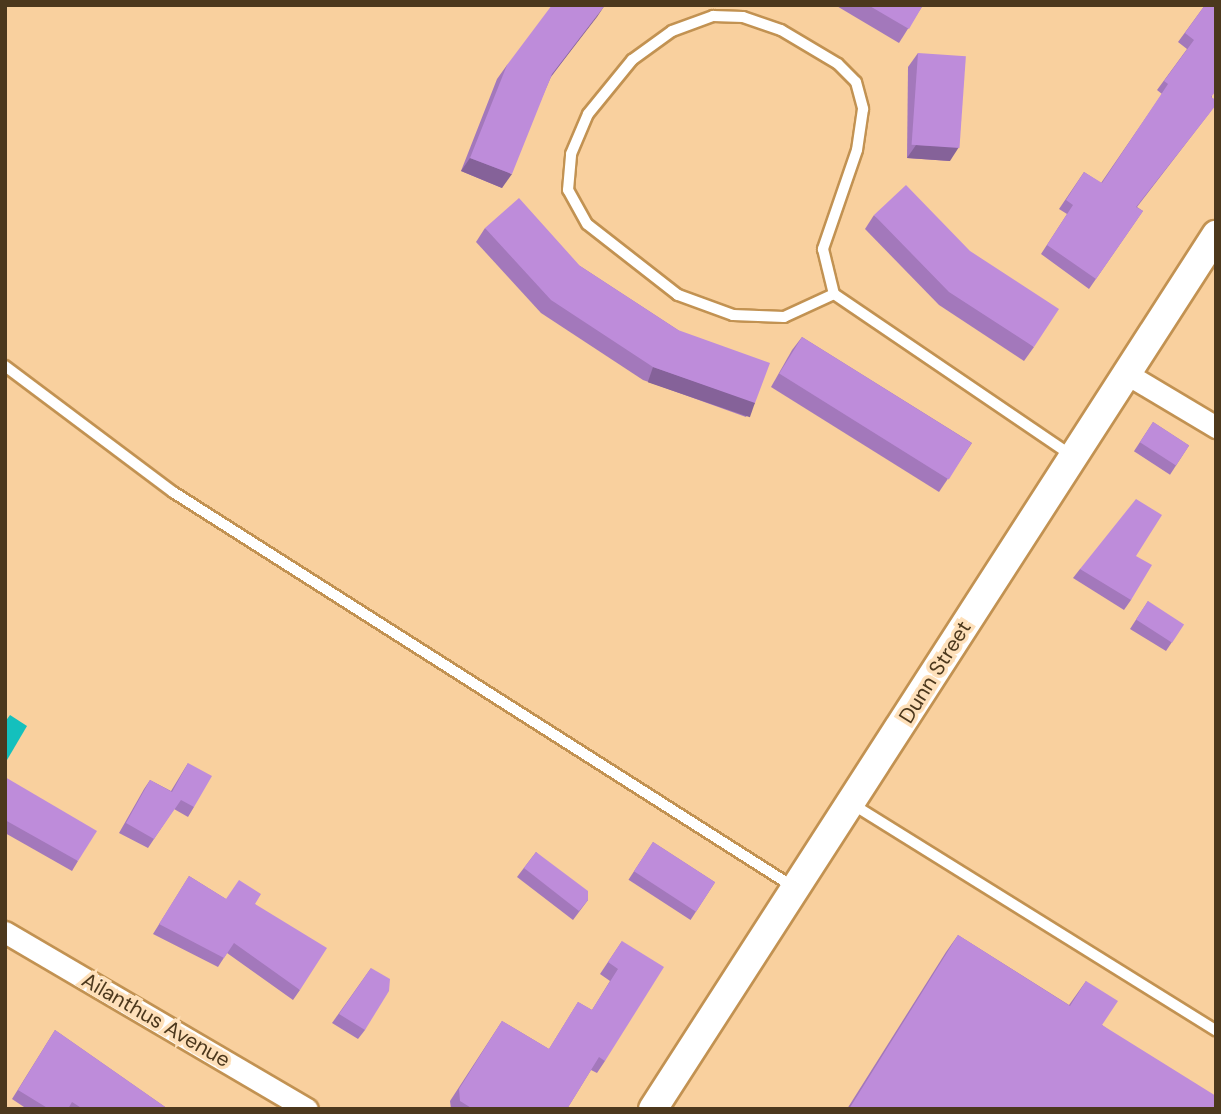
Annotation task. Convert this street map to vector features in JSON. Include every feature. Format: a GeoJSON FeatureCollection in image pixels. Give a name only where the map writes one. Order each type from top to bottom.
{"type":"FeatureCollection","features":[{"type":"Feature","properties":{"kind":"street","name":"Dunn Street"},"geometry":{"type":"LineString","coordinates":[[653,1109],[852,804],[1071,456],[1216,235]]}},
{"type":"Feature","properties":{"kind":"street"},"geometry":{"type":"LineString","coordinates":[[1127,374],[1216,427]]}},
{"type":"Feature","properties":{"kind":"street","name":"Ailanthus Avenue"},"geometry":{"type":"LineString","coordinates":[[5,932],[307,1109]]}},
{"type":"Feature","properties":{"kind":"lane"},"geometry":{"type":"LineString","coordinates":[[834,294],[784,317],[733,315],[678,295],[587,224],[568,190],[571,154],[588,114],[632,60],[672,31],[713,16],[743,16],[781,30],[856,82],[863,109],[857,150],[823,249],[834,294],[1071,456]]}},
{"type":"Feature","properties":{"kind":"lane"},"geometry":{"type":"LineString","coordinates":[[5,366],[173,492],[795,888]]}},
{"type":"Feature","properties":{"kind":"lane"},"geometry":{"type":"LineString","coordinates":[[852,804],[1216,1031]]}},
{"type":"Feature","properties":{"kind":"water"},"geometry":{"type":"Polygon","coordinates":[[[10,715],[27,726],[7,760],[5,722],[10,715]]]}},
{"type":"Feature","properties":{"kind":"building"},"geometry":{"type":"Polygon","coordinates":[[[552,5],[605,5],[552,74],[512,174],[470,158],[507,65],[552,5]]]}},
{"type":"Feature","properties":{"kind":"building"},"geometry":{"type":"Polygon","coordinates":[[[868,5],[923,5],[909,29],[868,5]]]}},
{"type":"Feature","properties":{"kind":"building"},"geometry":{"type":"Polygon","coordinates":[[[1205,5],[1216,8],[1216,91],[1211,97],[1216,100],[1216,105],[1136,207],[1143,211],[1096,279],[1047,245],[1073,205],[1066,200],[1084,172],[1102,183],[1168,84],[1164,81],[1194,40],[1185,33],[1205,5]]]}},
{"type":"Feature","properties":{"kind":"building"},"geometry":{"type":"Polygon","coordinates":[[[918,53],[966,56],[959,148],[912,145],[918,53]]]}},
{"type":"Feature","properties":{"kind":"building"},"geometry":{"type":"Polygon","coordinates":[[[906,185],[970,251],[1059,309],[1034,347],[949,292],[874,215],[906,185]]]}},
{"type":"Feature","properties":{"kind":"building"},"geometry":{"type":"Polygon","coordinates":[[[519,198],[580,266],[678,330],[770,363],[755,403],[653,367],[551,300],[485,228],[519,198]]]}},
{"type":"Feature","properties":{"kind":"building"},"geometry":{"type":"Polygon","coordinates":[[[802,337],[972,443],[949,479],[779,373],[802,337]]]}},
{"type":"Feature","properties":{"kind":"building"},"geometry":{"type":"Polygon","coordinates":[[[1153,422],[1189,445],[1176,466],[1140,442],[1153,422]]]}},
{"type":"Feature","properties":{"kind":"building"},"geometry":{"type":"Polygon","coordinates":[[[1136,499],[1162,515],[1136,556],[1152,565],[1131,600],[1080,569],[1136,499]]]}},
{"type":"Feature","properties":{"kind":"building"},"geometry":{"type":"Polygon","coordinates":[[[1148,601],[1184,624],[1172,643],[1136,619],[1148,601]]]}},
{"type":"Feature","properties":{"kind":"building"},"geometry":{"type":"Polygon","coordinates":[[[188,763],[212,776],[194,807],[181,800],[154,839],[126,823],[150,780],[172,792],[188,763]]]}},
{"type":"Feature","properties":{"kind":"building"},"geometry":{"type":"Polygon","coordinates":[[[5,777],[97,831],[78,861],[5,820],[5,777]]]}},
{"type":"Feature","properties":{"kind":"building"},"geometry":{"type":"Polygon","coordinates":[[[653,842],[715,882],[696,912],[634,871],[653,842]]]}},
{"type":"Feature","properties":{"kind":"building"},"geometry":{"type":"Polygon","coordinates":[[[536,852],[588,891],[588,900],[579,911],[524,868],[536,852]]]}},
{"type":"Feature","properties":{"kind":"building"},"geometry":{"type":"Polygon","coordinates":[[[189,876],[226,899],[239,880],[261,894],[255,904],[327,948],[300,990],[234,943],[224,958],[159,924],[189,876]]]}},
{"type":"Feature","properties":{"kind":"building"},"geometry":{"type":"Polygon","coordinates":[[[958,935],[1070,1006],[1086,981],[1118,1001],[1102,1025],[1216,1096],[1216,1109],[849,1109],[958,935]]]}},
{"type":"Feature","properties":{"kind":"building"},"geometry":{"type":"Polygon","coordinates":[[[622,941],[664,967],[605,1061],[599,1057],[567,1109],[473,1109],[460,1101],[459,1089],[502,1021],[549,1049],[578,1002],[592,1010],[618,969],[608,962],[622,941]]]}},
{"type":"Feature","properties":{"kind":"building"},"geometry":{"type":"Polygon","coordinates":[[[371,968],[390,979],[389,991],[365,1030],[339,1014],[371,968]]]}},
{"type":"Feature","properties":{"kind":"building"},"geometry":{"type":"Polygon","coordinates":[[[55,1030],[168,1109],[83,1109],[72,1102],[68,1109],[49,1109],[18,1090],[55,1030]]]}}]}
